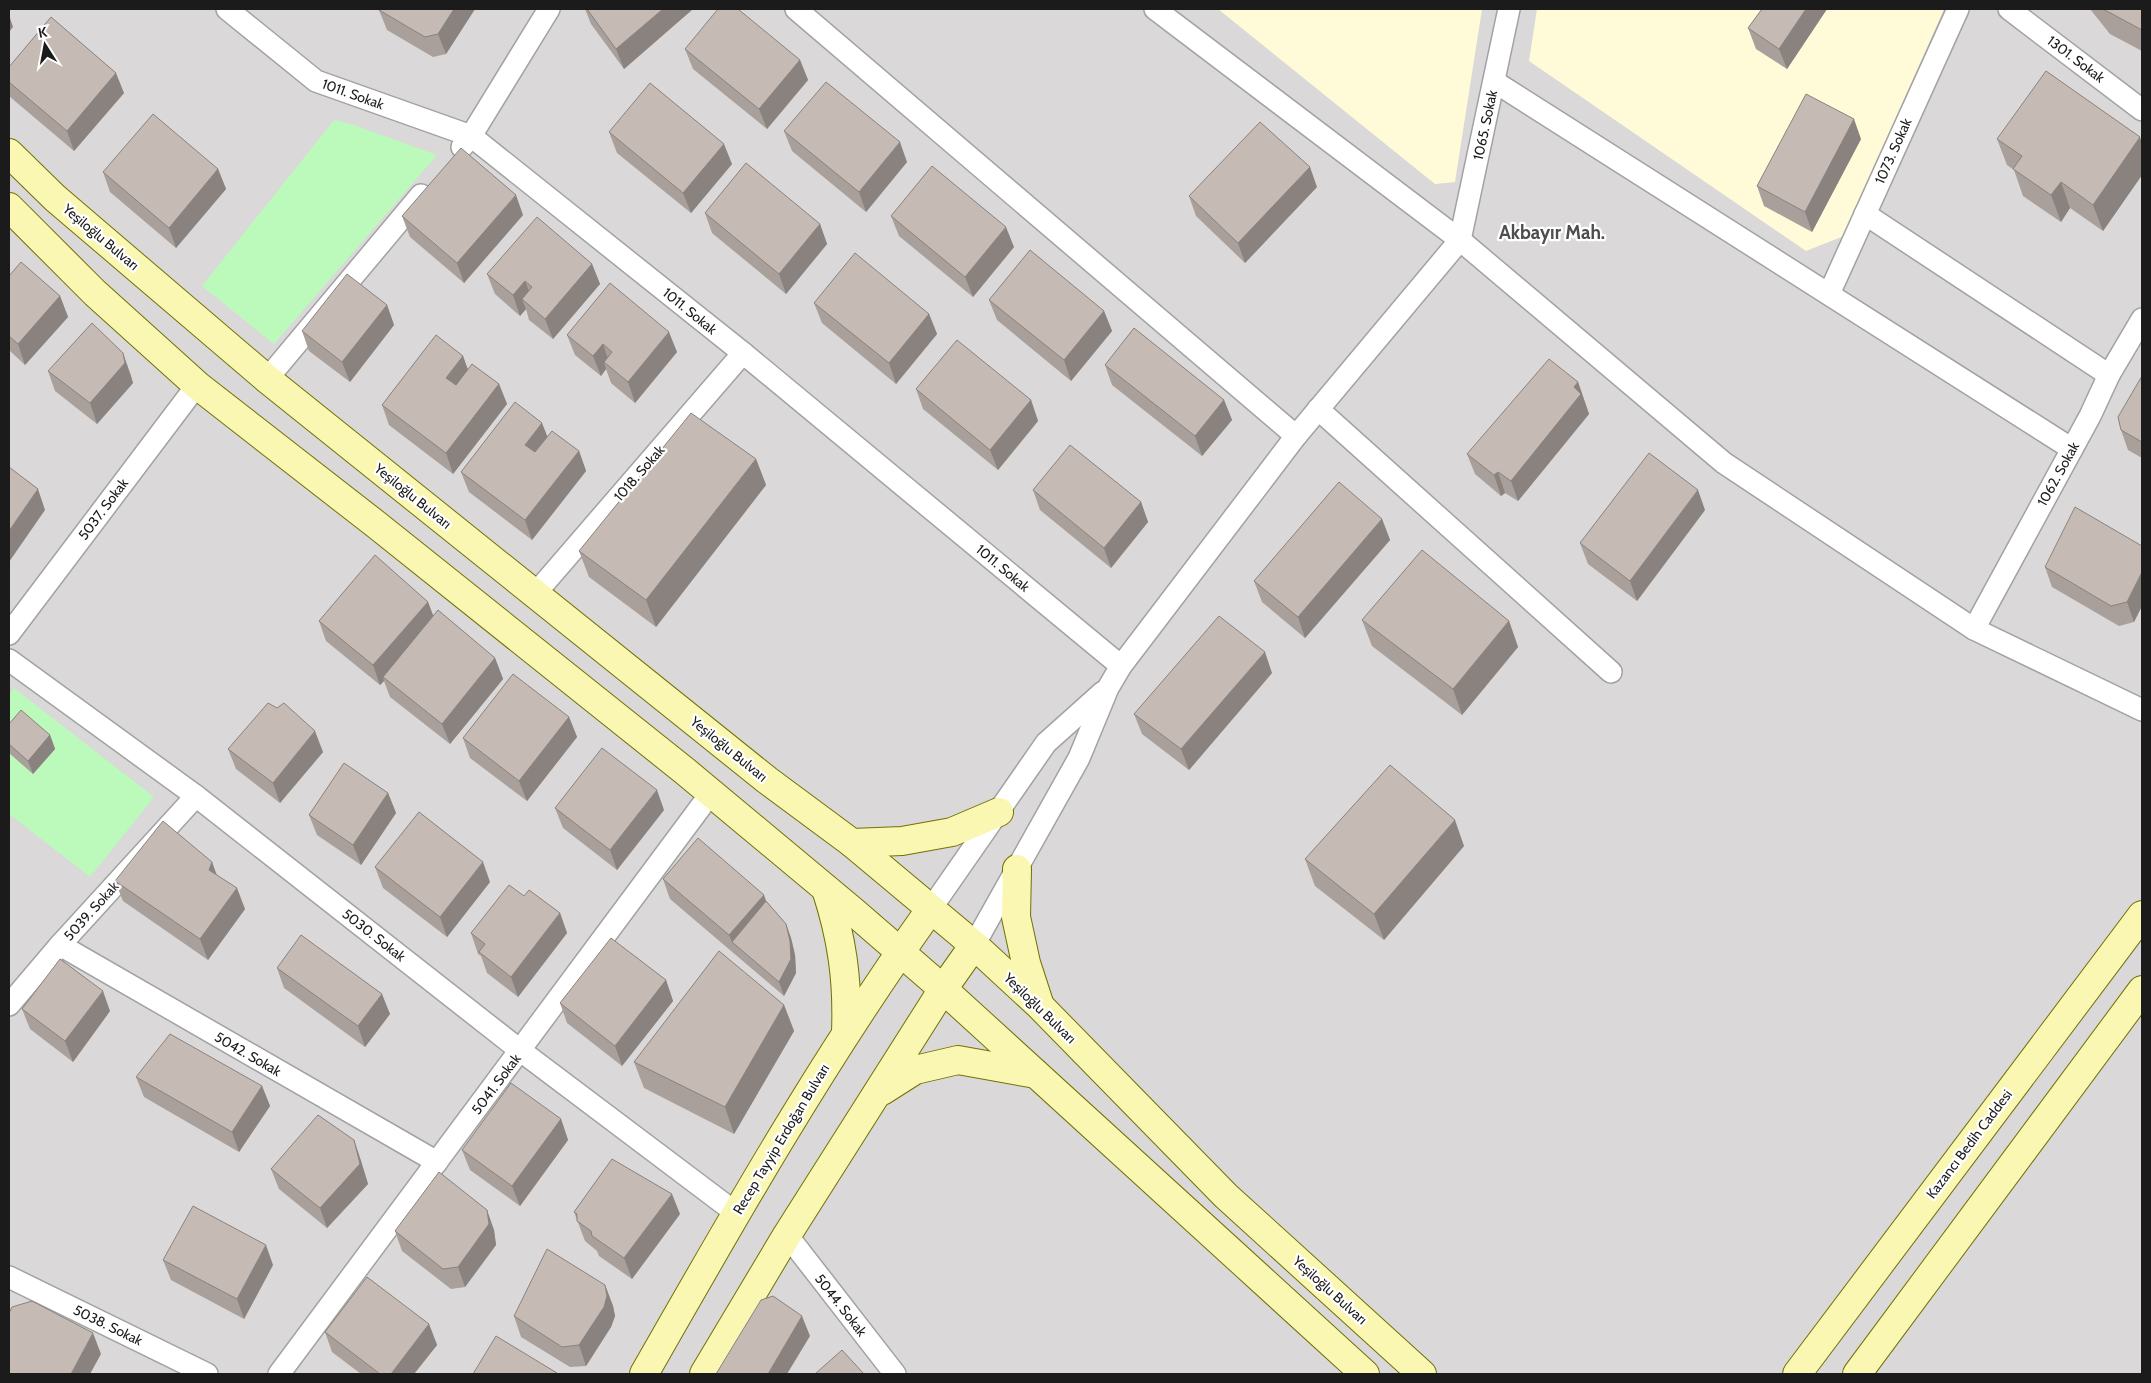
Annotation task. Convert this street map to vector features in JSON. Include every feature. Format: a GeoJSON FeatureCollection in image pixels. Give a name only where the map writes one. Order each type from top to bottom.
{"type":"FeatureCollection","features":[{"type":"Feature","properties":{"kind":"main road","name":"Yeşiloğlu Bulvarı"},"geometry":{"type":"LineString","coordinates":[[9,153],[55,198],[267,379],[767,780],[852,843],[974,945],[1039,1005],[1226,1196],[1422,1374]]}},
{"type":"Feature","properties":{"kind":"main road"},"geometry":{"type":"LineString","coordinates":[[9,207],[95,292],[197,385],[386,532],[711,793],[826,889],[942,989],[1365,1374]]}},
{"type":"Feature","properties":{"kind":"main road"},"geometry":{"type":"LineString","coordinates":[[852,843],[902,841],[952,832],[999,812]]}},
{"type":"Feature","properties":{"kind":"main road"},"geometry":{"type":"LineString","coordinates":[[1017,869],[1016,917],[1026,963],[1039,1005]]}},
{"type":"Feature","properties":{"kind":"main road"},"geometry":{"type":"LineString","coordinates":[[826,889],[838,924],[844,961],[847,997],[846,1032]]}},
{"type":"Feature","properties":{"kind":"main road","name":"Recep Tayyip Erdoğan Bulvarı"},"geometry":{"type":"LineString","coordinates":[[644,1374],[736,1213],[846,1032],[930,910]]}},
{"type":"Feature","properties":{"kind":"main road","name":"Kazancı Bedih Caddesi"},"geometry":{"type":"LineString","coordinates":[[1797,1374],[2142,915]]}},
{"type":"Feature","properties":{"kind":"main road"},"geometry":{"type":"LineString","coordinates":[[704,1374],[787,1235],[942,989],[974,945]]}},
{"type":"Feature","properties":{"kind":"main road"},"geometry":{"type":"LineString","coordinates":[[1857,1374],[2142,990]]}},
{"type":"Feature","properties":{"kind":"main road"},"geometry":{"type":"LineString","coordinates":[[876,1094],[915,1070],[958,1060],[1036,1074]]}},
{"type":"Feature","properties":{"kind":"street","name":"1011. Sokak"},"geometry":{"type":"LineString","coordinates":[[227,9],[316,81],[471,136],[743,353],[1121,666]]}},
{"type":"Feature","properties":{"kind":"street"},"geometry":{"type":"LineString","coordinates":[[452,159],[471,136],[549,9]]}},
{"type":"Feature","properties":{"kind":"street"},"geometry":{"type":"LineString","coordinates":[[796,9],[1296,436]]}},
{"type":"Feature","properties":{"kind":"street"},"geometry":{"type":"LineString","coordinates":[[1155,9],[1460,240],[1724,463],[1974,629],[2142,710]]}},
{"type":"Feature","properties":{"kind":"street","name":"1065. Sokak"},"geometry":{"type":"LineString","coordinates":[[1460,240],[1510,9]]}},
{"type":"Feature","properties":{"kind":"street","name":"1073. Sokak"},"geometry":{"type":"LineString","coordinates":[[1829,294],[1958,9]]}},
{"type":"Feature","properties":{"kind":"street","name":"1301. Sokak"},"geometry":{"type":"LineString","coordinates":[[2009,9],[2142,110]]}},
{"type":"Feature","properties":{"kind":"street"},"geometry":{"type":"LineString","coordinates":[[1495,82],[2072,449]]}},
{"type":"Feature","properties":{"kind":"street"},"geometry":{"type":"LineString","coordinates":[[267,379],[433,182]]}},
{"type":"Feature","properties":{"kind":"street"},"geometry":{"type":"LineString","coordinates":[[1865,214],[2109,375]]}},
{"type":"Feature","properties":{"kind":"street"},"geometry":{"type":"LineString","coordinates":[[974,945],[1079,758],[1108,688],[1121,666],[1296,436],[1460,240]]}},
{"type":"Feature","properties":{"kind":"street","name":"1062. Sokak"},"geometry":{"type":"LineString","coordinates":[[1974,629],[2072,449],[2109,375],[2142,319]]}},
{"type":"Feature","properties":{"kind":"street","name":"1018. Sokak"},"geometry":{"type":"LineString","coordinates":[[534,594],[743,353]]}},
{"type":"Feature","properties":{"kind":"street","name":"5037. Sokak"},"geometry":{"type":"LineString","coordinates":[[9,634],[197,385]]}},
{"type":"Feature","properties":{"kind":"street"},"geometry":{"type":"LineString","coordinates":[[1318,409],[1611,672]]}},
{"type":"Feature","properties":{"kind":"street","name":"5030. Sokak"},"geometry":{"type":"LineString","coordinates":[[9,660],[196,796],[520,1051],[736,1213]]}},
{"type":"Feature","properties":{"kind":"street"},"geometry":{"type":"LineString","coordinates":[[930,910],[1046,743],[1108,688]]}},
{"type":"Feature","properties":{"kind":"street","name":"5041. Sokak"},"geometry":{"type":"LineString","coordinates":[[279,1374],[711,793]]}},
{"type":"Feature","properties":{"kind":"street","name":"5039. Sokak"},"geometry":{"type":"LineString","coordinates":[[9,1006],[60,945],[196,796]]}},
{"type":"Feature","properties":{"kind":"street","name":"5042. Sokak"},"geometry":{"type":"LineString","coordinates":[[60,945],[437,1162]]}},
{"type":"Feature","properties":{"kind":"street","name":"5044. Sokak"},"geometry":{"type":"LineString","coordinates":[[787,1235],[894,1374]]}},
{"type":"Feature","properties":{"kind":"street","name":"5038. Sokak"},"geometry":{"type":"LineString","coordinates":[[9,1277],[207,1374]]}},
{"type":"Feature","properties":{"kind":"shaded area"},"geometry":{"type":"Polygon","coordinates":[[[9,9],[2142,9],[2142,1374],[9,1374],[9,9]]]}},
{"type":"Feature","properties":{"kind":"shaded area"},"geometry":{"type":"Polygon","coordinates":[[[1218,9],[1482,9],[1455,182],[1435,184],[1218,9]]]}},
{"type":"Feature","properties":{"kind":"shaded area"},"geometry":{"type":"Polygon","coordinates":[[[1537,9],[1944,9],[1844,236],[1806,251],[1529,61],[1537,9]]]}},
{"type":"Feature","properties":{"kind":"green space"},"geometry":{"type":"Polygon","coordinates":[[[334,120],[351,124],[437,155],[274,344],[202,286],[334,120]]]}},
{"type":"Feature","properties":{"kind":"green space"},"geometry":{"type":"Polygon","coordinates":[[[14,688],[154,797],[90,877],[9,814],[9,695],[14,688]]]}},
{"type":"Feature","properties":{"kind":"building"},"geometry":{"type":"Polygon","coordinates":[[[380,9],[454,9],[438,34],[425,37],[380,9]]]}},
{"type":"Feature","properties":{"kind":"building"},"geometry":{"type":"Polygon","coordinates":[[[587,9],[663,9],[616,49],[587,9]]]}},
{"type":"Feature","properties":{"kind":"building"},"geometry":{"type":"Polygon","coordinates":[[[718,9],[738,9],[800,60],[759,109],[685,49],[718,9]]]}},
{"type":"Feature","properties":{"kind":"building"},"geometry":{"type":"Polygon","coordinates":[[[1762,9],[1806,9],[1779,49],[1748,28],[1762,9]]]}},
{"type":"Feature","properties":{"kind":"building"},"geometry":{"type":"Polygon","coordinates":[[[2103,9],[2142,9],[2142,30],[2103,9]]]}},
{"type":"Feature","properties":{"kind":"building"},"geometry":{"type":"Polygon","coordinates":[[[51,17],[116,73],[67,131],[9,82],[9,67],[51,17]]]}},
{"type":"Feature","properties":{"kind":"building"},"geometry":{"type":"Polygon","coordinates":[[[2046,71],[2140,137],[2093,205],[2061,182],[2051,195],[2013,169],[2022,156],[1997,139],[2046,71]]]}},
{"type":"Feature","properties":{"kind":"building"},"geometry":{"type":"Polygon","coordinates":[[[826,82],[900,142],[859,192],[784,131],[826,82]]]}},
{"type":"Feature","properties":{"kind":"building"},"geometry":{"type":"Polygon","coordinates":[[[650,83],[724,144],[683,193],[609,132],[650,83]]]}},
{"type":"Feature","properties":{"kind":"building"},"geometry":{"type":"Polygon","coordinates":[[[1806,94],[1854,119],[1805,212],[1757,186],[1806,94]]]}},
{"type":"Feature","properties":{"kind":"building"},"geometry":{"type":"Polygon","coordinates":[[[153,114],[218,169],[169,228],[103,172],[153,114]]]}},
{"type":"Feature","properties":{"kind":"building"},"geometry":{"type":"Polygon","coordinates":[[[1260,122],[1310,167],[1238,243],[1189,196],[1260,122]]]}},
{"type":"Feature","properties":{"kind":"building"},"geometry":{"type":"Polygon","coordinates":[[[461,148],[516,195],[457,263],[402,216],[461,148]]]}},
{"type":"Feature","properties":{"kind":"building"},"geometry":{"type":"Polygon","coordinates":[[[746,163],[820,224],[779,274],[705,213],[746,163]]]}},
{"type":"Feature","properties":{"kind":"building"},"geometry":{"type":"Polygon","coordinates":[[[932,166],[1006,227],[965,277],[891,216],[932,166]]]}},
{"type":"Feature","properties":{"kind":"building"},"geometry":{"type":"Polygon","coordinates":[[[537,217],[592,264],[545,319],[522,299],[532,287],[525,281],[513,295],[487,274],[537,217]]]}},
{"type":"Feature","properties":{"kind":"building"},"geometry":{"type":"Polygon","coordinates":[[[1030,250],[1104,311],[1064,360],[989,300],[1030,250]]]}},
{"type":"Feature","properties":{"kind":"building"},"geometry":{"type":"Polygon","coordinates":[[[855,253],[929,314],[889,363],[814,303],[855,253]]]}},
{"type":"Feature","properties":{"kind":"building"},"geometry":{"type":"Polygon","coordinates":[[[21,262],[60,296],[18,344],[9,336],[9,276],[21,262]]]}},
{"type":"Feature","properties":{"kind":"building"},"geometry":{"type":"Polygon","coordinates":[[[347,274],[387,305],[342,362],[302,331],[347,274]]]}},
{"type":"Feature","properties":{"kind":"building"},"geometry":{"type":"Polygon","coordinates":[[[610,283],[669,332],[628,382],[604,362],[612,352],[603,344],[593,356],[567,335],[610,283]]]}},
{"type":"Feature","properties":{"kind":"building"},"geometry":{"type":"Polygon","coordinates":[[[92,323],[123,353],[125,363],[90,403],[48,371],[92,323]]]}},
{"type":"Feature","properties":{"kind":"building"},"geometry":{"type":"Polygon","coordinates":[[[1134,328],[1224,400],[1195,436],[1105,365],[1134,328]]]}},
{"type":"Feature","properties":{"kind":"building"},"geometry":{"type":"Polygon","coordinates":[[[436,335],[463,356],[446,378],[456,385],[472,364],[499,384],[446,453],[382,405],[436,335]]]}},
{"type":"Feature","properties":{"kind":"building"},"geometry":{"type":"Polygon","coordinates":[[[957,340],[1031,400],[990,450],[916,389],[957,340]]]}},
{"type":"Feature","properties":{"kind":"building"},"geometry":{"type":"Polygon","coordinates":[[[1549,359],[1578,382],[1574,387],[1581,394],[1511,481],[1498,472],[1494,475],[1467,454],[1549,359]]]}},
{"type":"Feature","properties":{"kind":"building"},"geometry":{"type":"Polygon","coordinates":[[[2142,376],[2142,442],[2121,430],[2118,417],[2142,376]]]}},
{"type":"Feature","properties":{"kind":"building"},"geometry":{"type":"Polygon","coordinates":[[[515,402],[542,423],[525,445],[535,452],[552,431],[579,451],[525,520],[461,472],[515,402]]]}},
{"type":"Feature","properties":{"kind":"building"},"geometry":{"type":"Polygon","coordinates":[[[691,413],[756,459],[646,600],[579,551],[691,413]]]}},
{"type":"Feature","properties":{"kind":"building"},"geometry":{"type":"Polygon","coordinates":[[[1070,445],[1141,502],[1104,548],[1033,490],[1070,445]]]}},
{"type":"Feature","properties":{"kind":"building"},"geometry":{"type":"Polygon","coordinates":[[[1649,453],[1698,490],[1630,581],[1580,543],[1649,453]]]}},
{"type":"Feature","properties":{"kind":"building"},"geometry":{"type":"Polygon","coordinates":[[[9,467],[38,489],[9,531],[9,467]]]}},
{"type":"Feature","properties":{"kind":"building"},"geometry":{"type":"Polygon","coordinates":[[[1339,482],[1382,519],[1298,617],[1254,581],[1339,482]]]}},
{"type":"Feature","properties":{"kind":"building"},"geometry":{"type":"Polygon","coordinates":[[[2075,507],[2142,546],[2142,572],[2127,602],[2111,606],[2045,567],[2075,507]]]}},
{"type":"Feature","properties":{"kind":"building"},"geometry":{"type":"Polygon","coordinates":[[[1422,550],[1509,621],[1453,689],[1362,620],[1422,550]]]}},
{"type":"Feature","properties":{"kind":"building"},"geometry":{"type":"Polygon","coordinates":[[[375,555],[428,602],[373,665],[319,621],[375,555]]]}},
{"type":"Feature","properties":{"kind":"building"},"geometry":{"type":"Polygon","coordinates":[[[438,610],[495,658],[442,724],[383,677],[438,610]]]}},
{"type":"Feature","properties":{"kind":"building"},"geometry":{"type":"Polygon","coordinates":[[[1219,616],[1265,652],[1181,749],[1134,714],[1219,616]]]}},
{"type":"Feature","properties":{"kind":"building"},"geometry":{"type":"Polygon","coordinates":[[[513,674],[569,717],[519,781],[463,738],[513,674]]]}},
{"type":"Feature","properties":{"kind":"building"},"geometry":{"type":"Polygon","coordinates":[[[268,703],[277,708],[284,703],[315,731],[273,783],[228,749],[268,703]]]}},
{"type":"Feature","properties":{"kind":"building"},"geometry":{"type":"Polygon","coordinates":[[[21,710],[50,735],[28,761],[9,744],[9,724],[21,710]]]}},
{"type":"Feature","properties":{"kind":"building"},"geometry":{"type":"Polygon","coordinates":[[[602,748],[657,790],[610,850],[555,808],[602,748]]]}},
{"type":"Feature","properties":{"kind":"building"},"geometry":{"type":"Polygon","coordinates":[[[344,763],[388,793],[353,845],[309,815],[344,763]]]}},
{"type":"Feature","properties":{"kind":"building"},"geometry":{"type":"Polygon","coordinates":[[[1390,765],[1455,820],[1374,914],[1305,859],[1390,765]]]}},
{"type":"Feature","properties":{"kind":"building"},"geometry":{"type":"Polygon","coordinates":[[[419,812],[483,862],[440,917],[375,867],[419,812]]]}},
{"type":"Feature","properties":{"kind":"building"},"geometry":{"type":"Polygon","coordinates":[[[163,821],[212,862],[209,870],[237,888],[200,939],[115,881],[163,821]]]}},
{"type":"Feature","properties":{"kind":"building"},"geometry":{"type":"Polygon","coordinates":[[[698,838],[764,895],[729,935],[663,879],[698,838]]]}},
{"type":"Feature","properties":{"kind":"building"},"geometry":{"type":"Polygon","coordinates":[[[509,885],[524,896],[529,890],[560,913],[511,977],[479,952],[485,944],[471,933],[509,885]]]}},
{"type":"Feature","properties":{"kind":"building"},"geometry":{"type":"Polygon","coordinates":[[[766,901],[786,924],[790,941],[791,959],[779,982],[732,942],[766,901]]]}},
{"type":"Feature","properties":{"kind":"building"},"geometry":{"type":"Polygon","coordinates":[[[301,935],[382,994],[358,1026],[277,968],[301,935]]]}},
{"type":"Feature","properties":{"kind":"building"},"geometry":{"type":"Polygon","coordinates":[[[611,938],[666,980],[615,1046],[560,1003],[611,938]]]}},
{"type":"Feature","properties":{"kind":"building"},"geometry":{"type":"Polygon","coordinates":[[[719,951],[784,1005],[725,1107],[634,1062],[719,951]]]}},
{"type":"Feature","properties":{"kind":"building"},"geometry":{"type":"Polygon","coordinates":[[[60,959],[103,991],[65,1041],[22,1009],[60,959]]]}},
{"type":"Feature","properties":{"kind":"building"},"geometry":{"type":"Polygon","coordinates":[[[170,1034],[262,1086],[232,1132],[136,1077],[170,1034]]]}},
{"type":"Feature","properties":{"kind":"building"},"geometry":{"type":"Polygon","coordinates":[[[511,1083],[561,1119],[512,1186],[462,1150],[511,1083]]]}},
{"type":"Feature","properties":{"kind":"building"},"geometry":{"type":"Polygon","coordinates":[[[318,1115],[354,1140],[360,1164],[320,1208],[271,1169],[318,1115]]]}},
{"type":"Feature","properties":{"kind":"building"},"geometry":{"type":"Polygon","coordinates":[[[612,1159],[672,1194],[624,1258],[592,1236],[591,1231],[577,1221],[577,1214],[574,1212],[612,1159]]]}},
{"type":"Feature","properties":{"kind":"building"},"geometry":{"type":"Polygon","coordinates":[[[439,1172],[487,1210],[489,1224],[458,1267],[443,1269],[395,1231],[439,1172]]]}},
{"type":"Feature","properties":{"kind":"building"},"geometry":{"type":"Polygon","coordinates":[[[193,1206],[266,1245],[237,1299],[163,1260],[193,1206]]]}},
{"type":"Feature","properties":{"kind":"building"},"geometry":{"type":"Polygon","coordinates":[[[547,1249],[605,1285],[607,1296],[604,1307],[579,1345],[562,1347],[514,1316],[547,1249]]]}},
{"type":"Feature","properties":{"kind":"building"},"geometry":{"type":"Polygon","coordinates":[[[367,1277],[429,1324],[391,1374],[380,1374],[325,1332],[367,1277]]]}},
{"type":"Feature","properties":{"kind":"building"},"geometry":{"type":"Polygon","coordinates":[[[773,1296],[802,1316],[768,1374],[716,1374],[761,1300],[773,1296]]]}},
{"type":"Feature","properties":{"kind":"building"},"geometry":{"type":"Polygon","coordinates":[[[32,1301],[93,1333],[71,1374],[9,1374],[9,1313],[12,1307],[32,1301]]]}},
{"type":"Feature","properties":{"kind":"building"},"geometry":{"type":"Polygon","coordinates":[[[496,1336],[557,1373],[473,1374],[496,1336]]]}},
{"type":"Feature","properties":{"kind":"building"},"geometry":{"type":"Polygon","coordinates":[[[842,1350],[864,1374],[815,1374],[842,1350]]]}},
{"type":"Feature","properties":{"kind":"district","name":"Akbayır Mah."},"geometry":{"type":"Point","coordinates":[1552,232]}}]}
